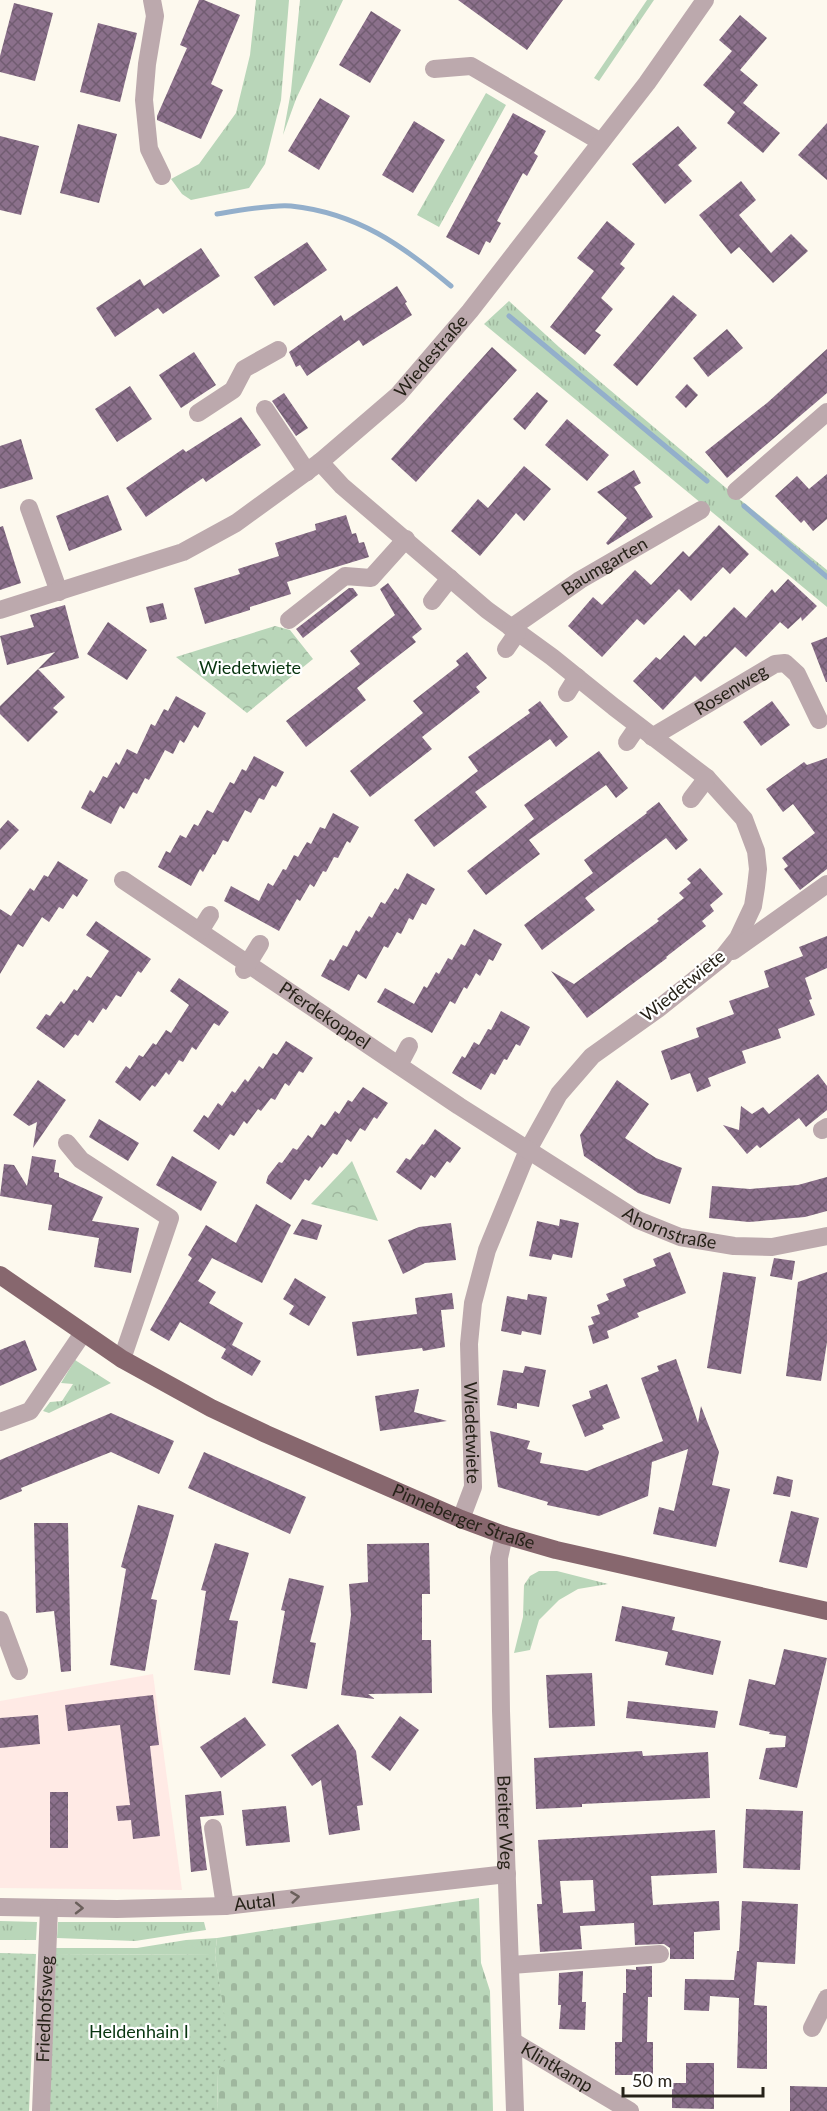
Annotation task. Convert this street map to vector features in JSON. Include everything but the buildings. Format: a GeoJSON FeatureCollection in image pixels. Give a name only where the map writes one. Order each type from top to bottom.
{"type":"FeatureCollection","features":[{"type":"Feature","properties":{"kind":"main road","name":"Pinneberger Straße"},"geometry":{"type":"LineString","coordinates":[[0,1275],[122,1359],[212,1408],[266,1434],[462,1519],[556,1550],[827,1611]]}},
{"type":"Feature","properties":{"kind":"street"},"geometry":{"type":"LineString","coordinates":[[152,0],[155,16],[144,100],[149,149],[162,176]]}},
{"type":"Feature","properties":{"kind":"street","name":"Wiedestraße"},"geometry":{"type":"LineString","coordinates":[[0,610],[183,552],[236,523],[314,467],[398,395],[470,311],[646,83],[705,0]]}},
{"type":"Feature","properties":{"kind":"street"},"geometry":{"type":"LineString","coordinates":[[434,69],[471,66],[601,142]]}},
{"type":"Feature","properties":{"kind":"street"},"geometry":{"type":"LineString","coordinates":[[198,413],[232,390],[244,369],[278,350]]}},
{"type":"Feature","properties":{"kind":"street","name":"Wiedetwiete"},"geometry":{"type":"LineString","coordinates":[[265,409],[314,467],[342,486],[514,630],[707,778],[744,819],[756,850],[758,869],[753,906],[738,938],[723,957],[658,1009],[592,1056],[559,1094],[528,1150],[488,1250],[473,1303],[469,1344],[473,1487],[462,1519]]}},
{"type":"Feature","properties":{"kind":"street"},"geometry":{"type":"LineString","coordinates":[[735,491],[827,412]]}},
{"type":"Feature","properties":{"kind":"street"},"geometry":{"type":"LineString","coordinates":[[29,508],[58,592]]}},
{"type":"Feature","properties":{"kind":"street","name":"Baumgarten"},"geometry":{"type":"LineString","coordinates":[[514,630],[576,574],[677,514],[701,510]]}},
{"type":"Feature","properties":{"kind":"street"},"geometry":{"type":"LineString","coordinates":[[289,621],[345,576],[371,578],[406,539]]}},
{"type":"Feature","properties":{"kind":"street"},"geometry":{"type":"LineString","coordinates":[[432,601],[450,578]]}},
{"type":"Feature","properties":{"kind":"street"},"geometry":{"type":"LineString","coordinates":[[506,649],[514,630]]}},
{"type":"Feature","properties":{"kind":"street","name":"Rosenweg"},"geometry":{"type":"LineString","coordinates":[[645,732],[775,664],[785,663],[797,674],[819,720]]}},
{"type":"Feature","properties":{"kind":"street"},"geometry":{"type":"LineString","coordinates":[[567,693],[577,677]]}},
{"type":"Feature","properties":{"kind":"street"},"geometry":{"type":"LineString","coordinates":[[627,742],[645,732]]}},
{"type":"Feature","properties":{"kind":"street"},"geometry":{"type":"LineString","coordinates":[[690,799],[707,778]]}},
{"type":"Feature","properties":{"kind":"street","name":"Pferdekoppel"},"geometry":{"type":"LineString","coordinates":[[123,880],[247,966],[528,1150]]}},
{"type":"Feature","properties":{"kind":"street"},"geometry":{"type":"LineString","coordinates":[[723,957],[827,884]]}},
{"type":"Feature","properties":{"kind":"street"},"geometry":{"type":"LineString","coordinates":[[200,932],[210,915]]}},
{"type":"Feature","properties":{"kind":"street"},"geometry":{"type":"LineString","coordinates":[[247,966],[260,944]]}},
{"type":"Feature","properties":{"kind":"street"},"geometry":{"type":"LineString","coordinates":[[399,1065],[409,1046]]}},
{"type":"Feature","properties":{"kind":"street"},"geometry":{"type":"LineString","coordinates":[[67,1143],[81,1160],[170,1218],[122,1359]]}},
{"type":"Feature","properties":{"kind":"street","name":"Ahornstraße"},"geometry":{"type":"LineString","coordinates":[[528,1150],[638,1220],[680,1237],[734,1246],[772,1247],[827,1236]]}},
{"type":"Feature","properties":{"kind":"street"},"geometry":{"type":"LineString","coordinates":[[0,1422],[30,1411],[83,1333]]}},
{"type":"Feature","properties":{"kind":"street","name":"Breiter Weg"},"geometry":{"type":"LineString","coordinates":[[504,1534],[499,1558],[501,1712],[515,2111]]}},
{"type":"Feature","properties":{"kind":"street"},"geometry":{"type":"LineString","coordinates":[[0,1620],[19,1671]]}},
{"type":"Feature","properties":{"kind":"street"},"geometry":{"type":"LineString","coordinates":[[213,1828],[225,1906]]}},
{"type":"Feature","properties":{"kind":"street","name":"Autal"},"geometry":{"type":"LineString","coordinates":[[0,1907],[117,1909],[225,1906],[507,1874]]}},
{"type":"Feature","properties":{"kind":"street","name":"Friedhofsweg"},"geometry":{"type":"LineString","coordinates":[[41,2111],[49,1908]]}},
{"type":"Feature","properties":{"kind":"street"},"geometry":{"type":"LineString","coordinates":[[511,1965],[660,1954]]}},
{"type":"Feature","properties":{"kind":"street"},"geometry":{"type":"LineString","coordinates":[[812,2028],[827,1998]]}},
{"type":"Feature","properties":{"kind":"street","name":"Klintkamp"},"geometry":{"type":"LineString","coordinates":[[514,2042],[630,2111]]}},
{"type":"Feature","properties":{"kind":"shaded area"},"geometry":{"type":"Polygon","coordinates":[[[153,1674],[182,1890],[0,1888],[0,1701],[153,1674]]]}},
{"type":"Feature","properties":{"kind":"green space"},"geometry":{"type":"Polygon","coordinates":[[[256,0],[289,0],[281,100],[265,164],[249,188],[191,200],[182,194],[171,179],[199,164],[236,113],[250,55],[256,0]]]}},
{"type":"Feature","properties":{"kind":"green space"},"geometry":{"type":"Polygon","coordinates":[[[300,0],[343,0],[296,99],[283,135],[291,91],[300,0]]]}},
{"type":"Feature","properties":{"kind":"green space"},"geometry":{"type":"Polygon","coordinates":[[[647,0],[654,0],[599,81],[594,78],[647,0]]]}},
{"type":"Feature","properties":{"kind":"green space"},"geometry":{"type":"Polygon","coordinates":[[[486,93],[506,105],[439,227],[417,215],[486,93]]]}},
{"type":"Feature","properties":{"kind":"green space"},"geometry":{"type":"Polygon","coordinates":[[[509,301],[559,347],[827,570],[827,607],[484,324],[509,301]]]}},
{"type":"Feature","properties":{"kind":"green space","name":"Wiedetwiete"},"geometry":{"type":"Polygon","coordinates":[[[275,626],[290,630],[313,659],[247,713],[176,657],[275,626]]]}},
{"type":"Feature","properties":{"kind":"green space"},"geometry":{"type":"Polygon","coordinates":[[[352,1161],[378,1221],[311,1204],[352,1161]]]}},
{"type":"Feature","properties":{"kind":"green space"},"geometry":{"type":"Polygon","coordinates":[[[75,1360],[111,1383],[49,1413],[43,1411],[50,1402],[62,1401],[73,1384],[61,1383],[75,1360]]]}},
{"type":"Feature","properties":{"kind":"green space"},"geometry":{"type":"Polygon","coordinates":[[[539,1571],[557,1571],[608,1584],[578,1589],[559,1600],[539,1620],[530,1650],[514,1653],[523,1617],[524,1585],[530,1576],[539,1571]]]}},
{"type":"Feature","properties":{"kind":"green space"},"geometry":{"type":"Polygon","coordinates":[[[479,1898],[481,1963],[490,1991],[493,2111],[218,2111],[217,2073],[229,2051],[215,1955],[217,1938],[479,1898]]]}},
{"type":"Feature","properties":{"kind":"green space"},"geometry":{"type":"Polygon","coordinates":[[[0,1921],[37,1922],[36,1940],[0,1940],[0,1921]]]}},
{"type":"Feature","properties":{"kind":"green space"},"geometry":{"type":"Polygon","coordinates":[[[58,1922],[204,1922],[206,1930],[135,1941],[57,1938],[58,1922]]]}},
{"type":"Feature","properties":{"kind":"green space"},"geometry":{"type":"Polygon","coordinates":[[[217,1938],[215,1955],[56,1954],[56,1948],[137,1948],[186,1940],[217,1938]]]}},
{"type":"Feature","properties":{"kind":"green space"},"geometry":{"type":"Polygon","coordinates":[[[0,1953],[36,1954],[29,2111],[0,2111],[0,1953]]]}},
{"type":"Feature","properties":{"kind":"green space","name":"Heldenhain I"},"geometry":{"type":"Polygon","coordinates":[[[56,1954],[215,1955],[230,2051],[217,2074],[218,2111],[49,2111],[56,1954]]]}},
{"type":"Feature","properties":{"kind":"waterway"},"geometry":{"type":"LineString","coordinates":[[217,214],[255,208],[291,206],[337,216],[377,233],[415,257],[451,286]]}},
{"type":"Feature","properties":{"kind":"waterway"},"geometry":{"type":"LineString","coordinates":[[509,316],[707,481]]}},
{"type":"Feature","properties":{"kind":"waterway"},"geometry":{"type":"LineString","coordinates":[[744,506],[827,577]]}}]}
